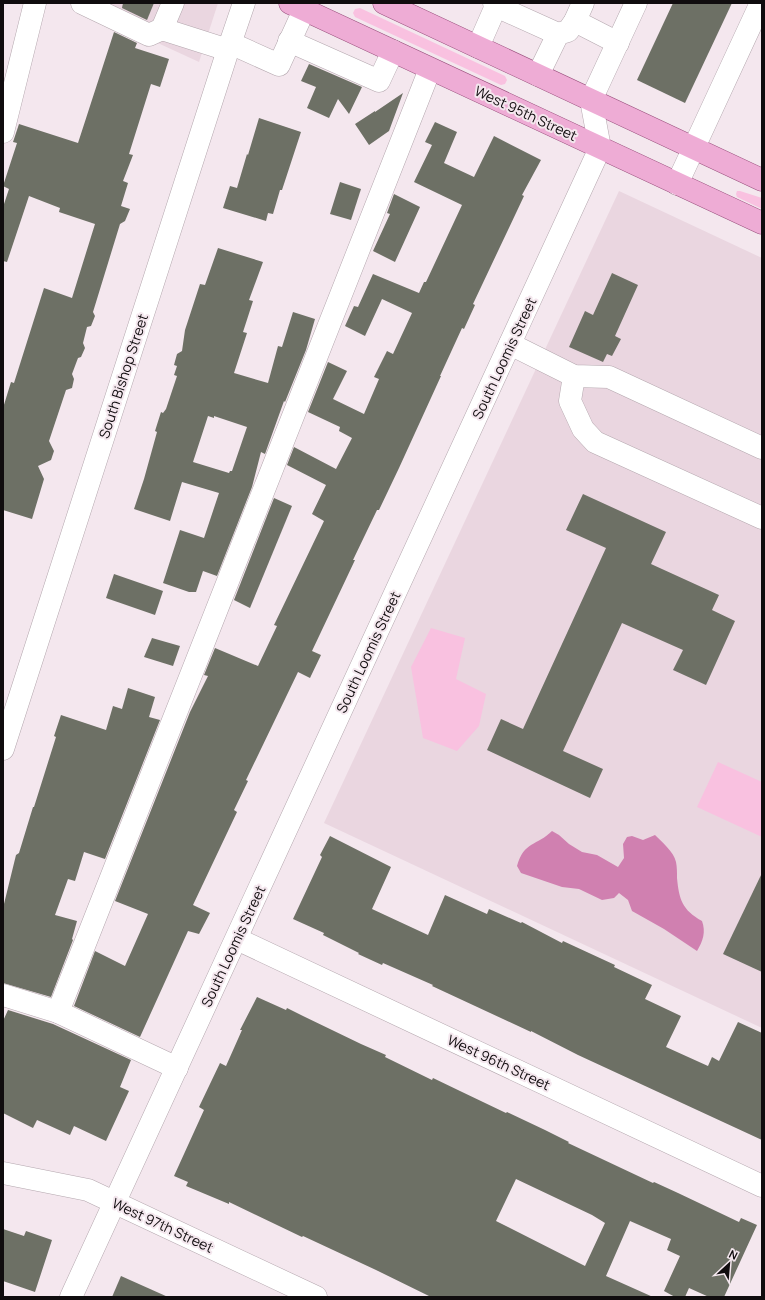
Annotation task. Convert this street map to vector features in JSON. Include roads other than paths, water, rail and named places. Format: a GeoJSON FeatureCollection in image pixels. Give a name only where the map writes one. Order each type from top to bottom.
{"type":"FeatureCollection","features":[{"type":"Feature","properties":{"kind":"main road"},"geometry":{"type":"LineString","coordinates":[[384,3],[762,180]]}},
{"type":"Feature","properties":{"kind":"main road","name":"West 95th Street"},"geometry":{"type":"LineString","coordinates":[[297,6],[762,223]]}},
{"type":"Feature","properties":{"kind":"street"},"geometry":{"type":"LineString","coordinates":[[3,132],[35,3]]}},
{"type":"Feature","properties":{"kind":"street"},"geometry":{"type":"LineString","coordinates":[[82,3],[149,35],[162,29],[173,3]]}},
{"type":"Feature","properties":{"kind":"street","name":"South Bishop Street"},"geometry":{"type":"LineString","coordinates":[[3,749],[244,3]]}},
{"type":"Feature","properties":{"kind":"street"},"geometry":{"type":"LineString","coordinates":[[600,148],[592,100],[636,3]]}},
{"type":"Feature","properties":{"kind":"street"},"geometry":{"type":"LineString","coordinates":[[478,47],[495,4],[558,34],[568,31],[579,12],[618,43]]}},
{"type":"Feature","properties":{"kind":"street"},"geometry":{"type":"LineString","coordinates":[[677,184],[759,5]]}},
{"type":"Feature","properties":{"kind":"street"},"geometry":{"type":"LineString","coordinates":[[162,29],[227,53],[279,65],[289,42],[297,6]]}},
{"type":"Feature","properties":{"kind":"street"},"geometry":{"type":"LineString","coordinates":[[538,75],[558,34]]}},
{"type":"Feature","properties":{"kind":"street"},"geometry":{"type":"LineString","coordinates":[[289,42],[379,81],[393,51]]}},
{"type":"Feature","properties":{"kind":"street"},"geometry":{"type":"LineString","coordinates":[[58,1012],[430,69]]}},
{"type":"Feature","properties":{"kind":"street","name":"South Loomis Street"},"geometry":{"type":"LineString","coordinates":[[71,1297],[600,148]]}},
{"type":"Feature","properties":{"kind":"street"},"geometry":{"type":"LineString","coordinates":[[510,344],[574,376],[609,377],[762,448]]}},
{"type":"Feature","properties":{"kind":"street"},"geometry":{"type":"LineString","coordinates":[[574,376],[570,401],[583,429],[595,442],[762,518]]}},
{"type":"Feature","properties":{"kind":"street","name":"West 96th Street"},"geometry":{"type":"LineString","coordinates":[[237,938],[762,1186]]}},
{"type":"Feature","properties":{"kind":"street"},"geometry":{"type":"LineString","coordinates":[[3,995],[58,1012],[177,1068]]}},
{"type":"Feature","properties":{"kind":"street","name":"West 97th Street"},"geometry":{"type":"LineString","coordinates":[[3,1173],[88,1190],[316,1297]]}}]}
